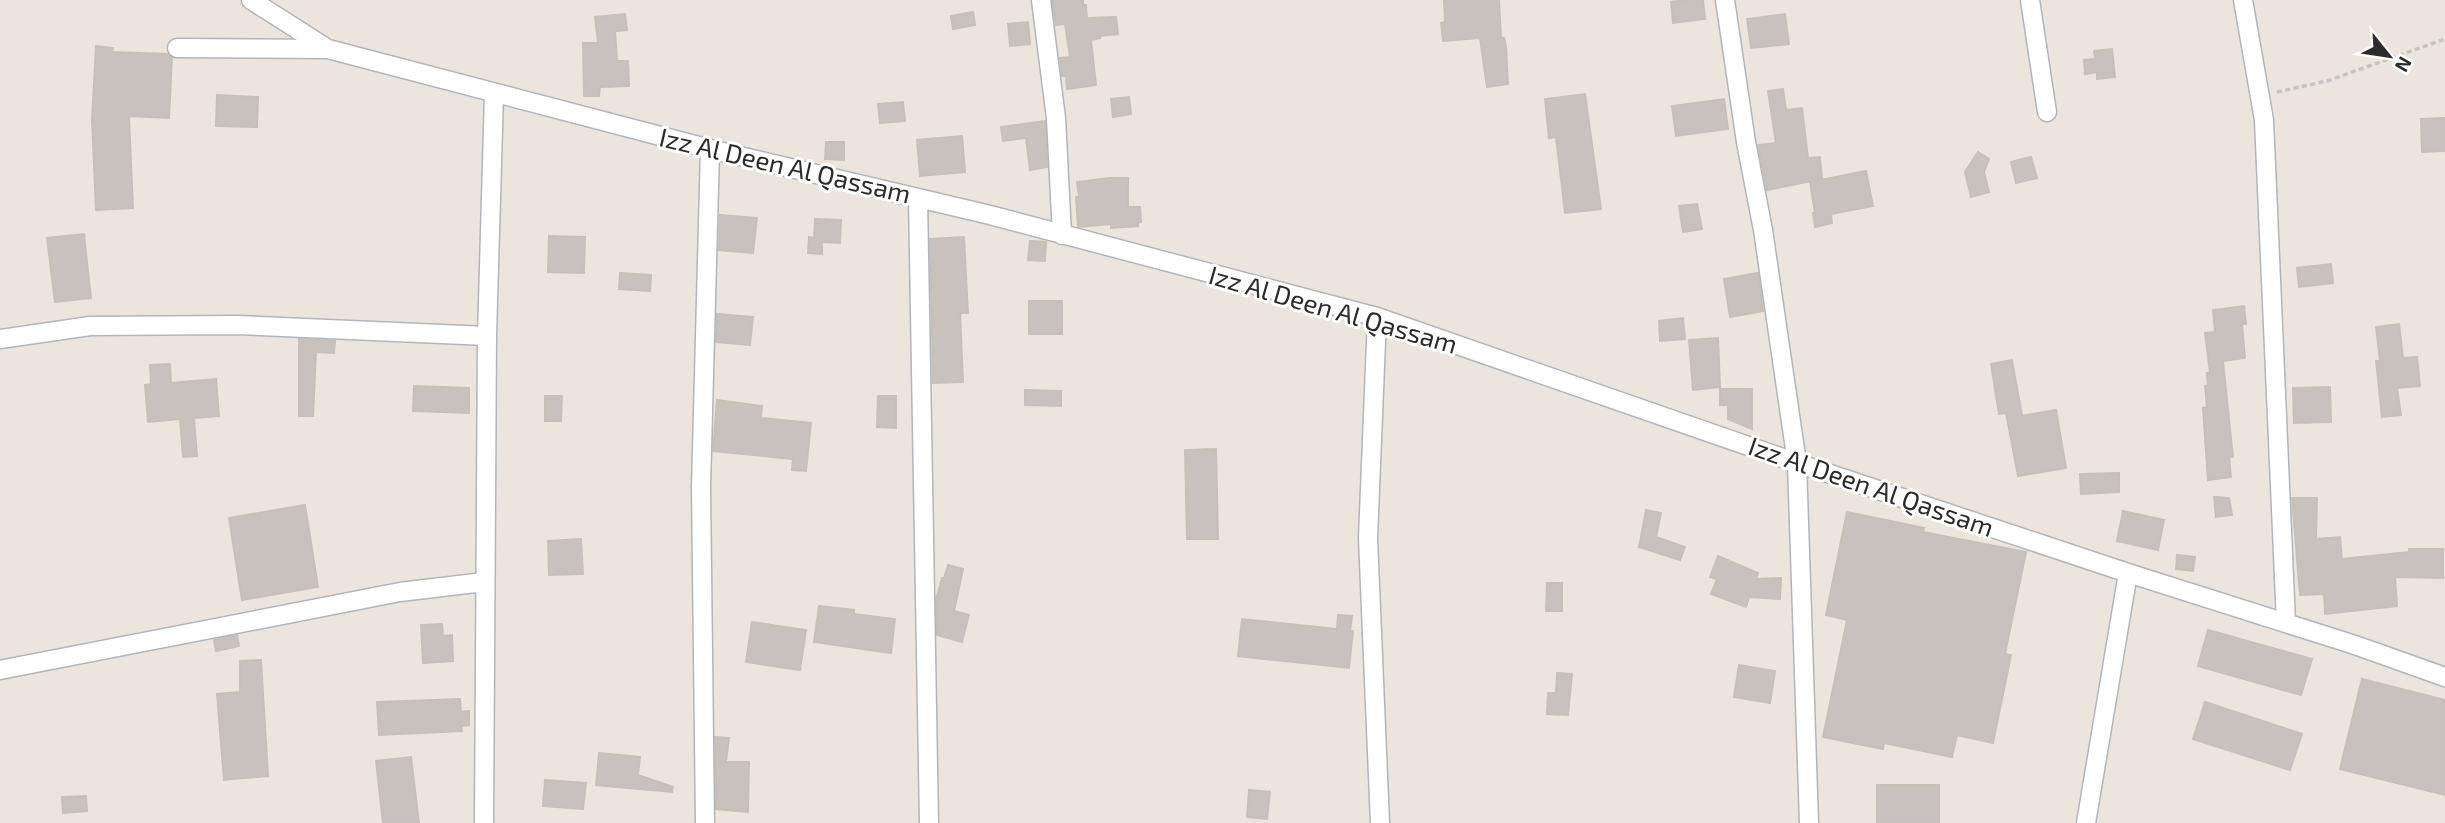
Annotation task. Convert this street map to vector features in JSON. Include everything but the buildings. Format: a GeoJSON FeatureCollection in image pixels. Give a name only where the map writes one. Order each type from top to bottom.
{"type":"FeatureCollection","features":[{"type":"Feature","properties":{"kind":"street","name":"Izz Al Deen Al Qassam"},"geometry":{"type":"LineString","coordinates":[[251,0],[328,49],[710,149],[918,198],[1377,317],[1797,463],[2445,677]]}},
{"type":"Feature","properties":{"kind":"street"},"geometry":{"type":"LineString","coordinates":[[1041,0],[1056,118],[1062,235]]}},
{"type":"Feature","properties":{"kind":"street"},"geometry":{"type":"LineString","coordinates":[[1725,0],[1746,142],[1763,230],[1797,463],[1809,823]]}},
{"type":"Feature","properties":{"kind":"street"},"geometry":{"type":"LineString","coordinates":[[2030,0],[2047,112]]}},
{"type":"Feature","properties":{"kind":"street"},"geometry":{"type":"LineString","coordinates":[[2244,0],[2261,92],[2286,623]]}},
{"type":"Feature","properties":{"kind":"street"},"geometry":{"type":"LineString","coordinates":[[177,48],[328,49]]}},
{"type":"Feature","properties":{"kind":"street"},"geometry":{"type":"LineString","coordinates":[[484,823],[487,336],[494,93]]}},
{"type":"Feature","properties":{"kind":"street"},"geometry":{"type":"LineString","coordinates":[[705,823],[701,487],[710,149]]}},
{"type":"Feature","properties":{"kind":"street"},"geometry":{"type":"LineString","coordinates":[[918,198],[929,823]]}},
{"type":"Feature","properties":{"kind":"street"},"geometry":{"type":"LineString","coordinates":[[1377,317],[1368,538],[1380,823]]}},
{"type":"Feature","properties":{"kind":"street"},"geometry":{"type":"LineString","coordinates":[[0,339],[90,326],[223,325],[487,336]]}},
{"type":"Feature","properties":{"kind":"street"},"geometry":{"type":"LineString","coordinates":[[2087,823],[2128,573]]}},
{"type":"Feature","properties":{"kind":"street"},"geometry":{"type":"LineString","coordinates":[[0,670],[400,592],[484,582]]}},
{"type":"Feature","properties":{"kind":"path"},"geometry":{"type":"LineString","coordinates":[[2261,92],[2275,92],[2327,81],[2445,39]]}}]}
